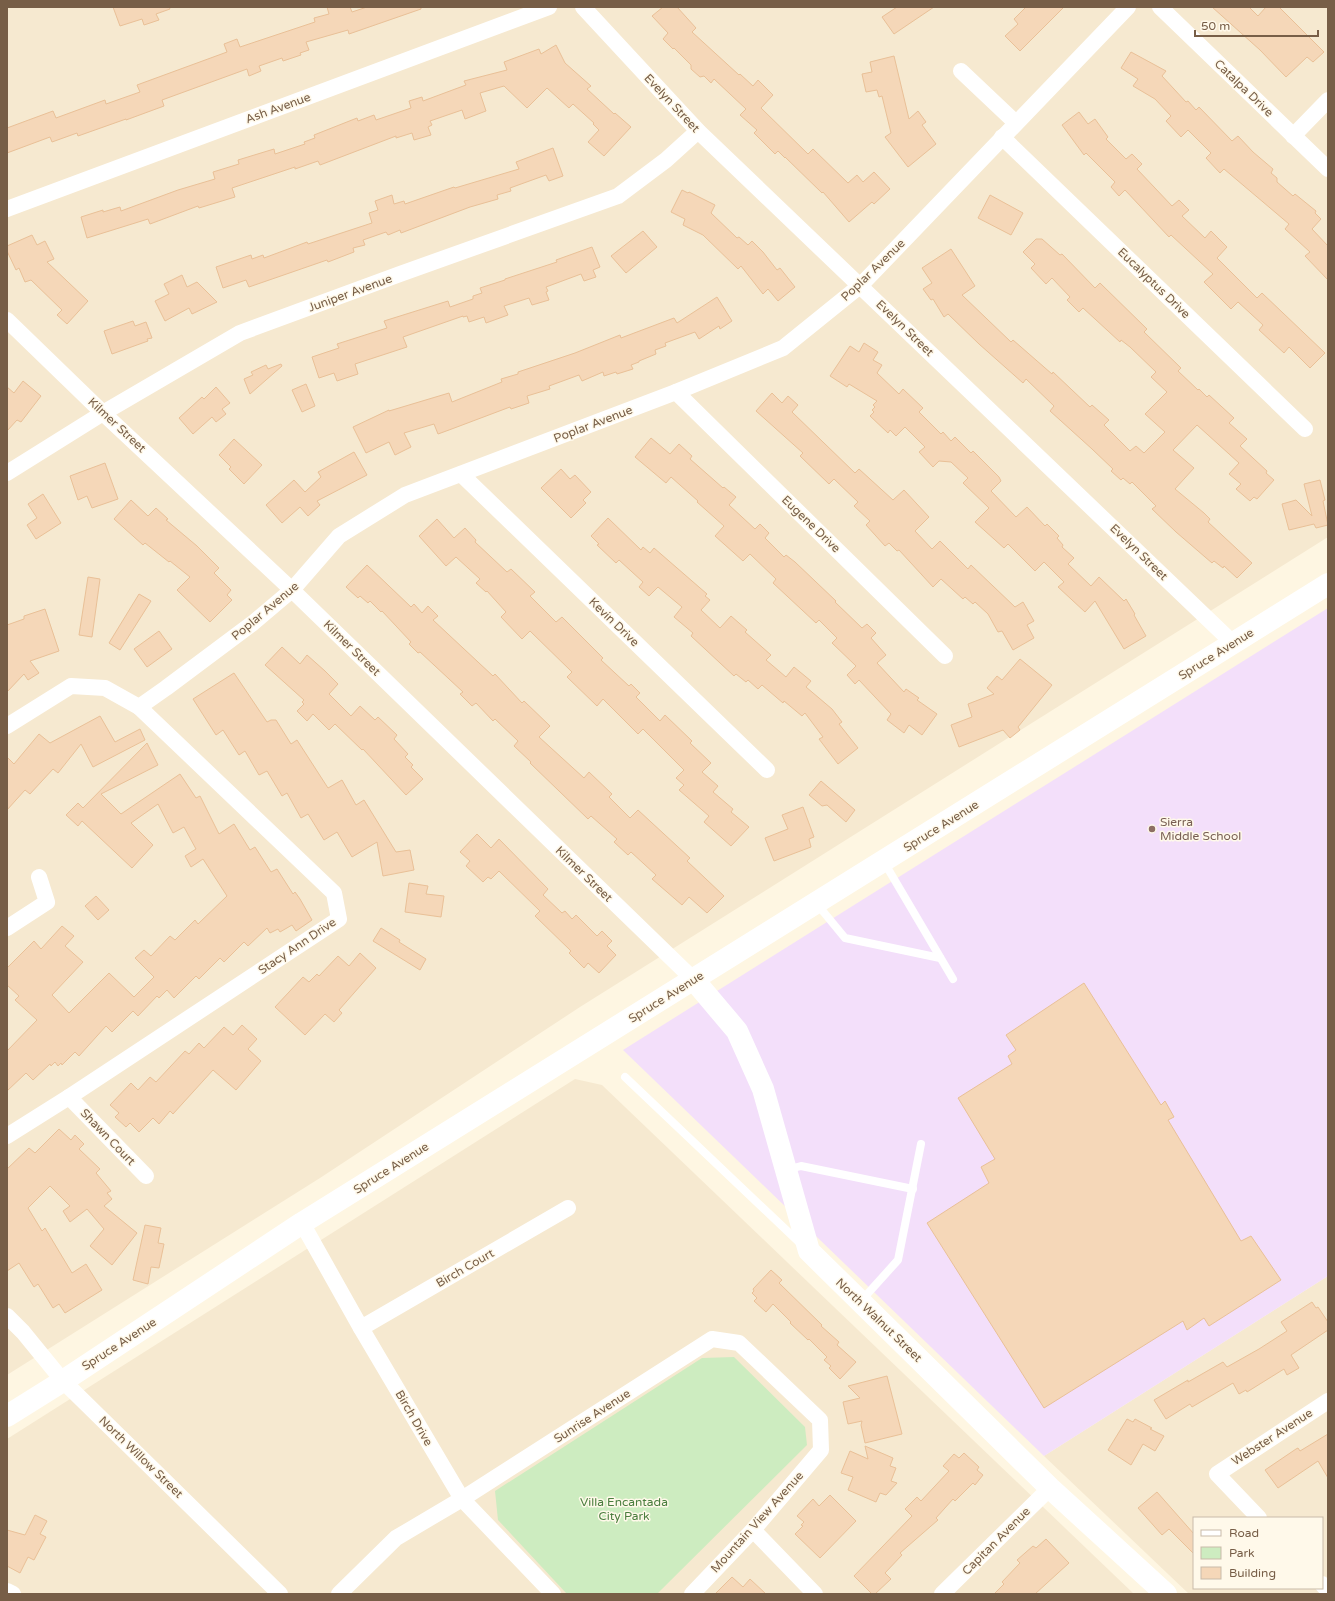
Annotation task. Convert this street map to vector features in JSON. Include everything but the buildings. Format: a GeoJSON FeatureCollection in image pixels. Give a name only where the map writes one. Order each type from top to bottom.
{"type":"FeatureCollection","features":[{"type":"Feature","properties":{"kind":"main road","name":"Spruce Avenue"},"geometry":{"type":"LineString","coordinates":[[7,1416],[63,1381],[302,1223],[884,862],[1328,584]]}},
{"type":"Feature","properties":{"kind":"main road"},"geometry":{"type":"LineString","coordinates":[[694,980],[738,1031],[762,1089],[808,1251]]}},
{"type":"Feature","properties":{"kind":"main road","name":"North Walnut Street"},"geometry":{"type":"LineString","coordinates":[[808,1251],[1050,1488],[1166,1594]]}},
{"type":"Feature","properties":{"kind":"street","name":"Ash Avenue"},"geometry":{"type":"LineString","coordinates":[[7,209],[549,7]]}},
{"type":"Feature","properties":{"kind":"street","name":"Evelyn Street"},"geometry":{"type":"LineString","coordinates":[[583,7],[698,131],[861,285],[1233,643]]}},
{"type":"Feature","properties":{"kind":"street","name":"Poplar Avenue"},"geometry":{"type":"LineString","coordinates":[[139,707],[253,623],[292,590],[340,536],[404,495],[676,392],[783,348],[861,285],[1128,7]]}},
{"type":"Feature","properties":{"kind":"street","name":"Catalpa Drive"},"geometry":{"type":"LineString","coordinates":[[1160,7],[1328,169]]}},
{"type":"Feature","properties":{"kind":"street"},"geometry":{"type":"LineString","coordinates":[[961,71],[1016,123]]}},
{"type":"Feature","properties":{"kind":"street"},"geometry":{"type":"LineString","coordinates":[[1293,136],[1328,100]]}},
{"type":"Feature","properties":{"kind":"street","name":"Juniper Avenue"},"geometry":{"type":"LineString","coordinates":[[7,473],[103,413],[240,333],[618,196],[666,160],[698,131]]}},
{"type":"Feature","properties":{"kind":"street","name":"Eucalyptus Drive"},"geometry":{"type":"LineString","coordinates":[[1002,137],[1305,429]]}},
{"type":"Feature","properties":{"kind":"street","name":"Kilmer Street"},"geometry":{"type":"LineString","coordinates":[[7,320],[103,413],[292,590],[694,980]]}},
{"type":"Feature","properties":{"kind":"street","name":"Eugene Drive"},"geometry":{"type":"LineString","coordinates":[[676,392],[945,656]]}},
{"type":"Feature","properties":{"kind":"street","name":"Kevin Drive"},"geometry":{"type":"LineString","coordinates":[[461,474],[767,770]]}},
{"type":"Feature","properties":{"kind":"street"},"geometry":{"type":"LineString","coordinates":[[7,726],[71,686],[105,688],[139,707]]}},
{"type":"Feature","properties":{"kind":"street","name":"Stacy Ann Drive"},"geometry":{"type":"LineString","coordinates":[[7,1136],[70,1097],[339,919],[334,892],[139,707]]}},
{"type":"Feature","properties":{"kind":"street"},"geometry":{"type":"LineString","coordinates":[[7,928],[47,902],[39,877]]}},
{"type":"Feature","properties":{"kind":"street","name":"Shawn Court"},"geometry":{"type":"LineString","coordinates":[[70,1097],[146,1176]]}},
{"type":"Feature","properties":{"kind":"street","name":"Birch Court"},"geometry":{"type":"LineString","coordinates":[[361,1328],[568,1208]]}},
{"type":"Feature","properties":{"kind":"street","name":"Birch Drive"},"geometry":{"type":"LineString","coordinates":[[302,1223],[361,1328],[462,1500],[553,1594]]}},
{"type":"Feature","properties":{"kind":"street","name":"North Willow Street"},"geometry":{"type":"LineString","coordinates":[[7,1316],[23,1332],[63,1381],[280,1594]]}},
{"type":"Feature","properties":{"kind":"street","name":"Sunrise Avenue"},"geometry":{"type":"LineString","coordinates":[[339,1594],[396,1538],[462,1500],[712,1339],[739,1343],[820,1420],[821,1450]]}},
{"type":"Feature","properties":{"kind":"street","name":"Webster Avenue"},"geometry":{"type":"LineString","coordinates":[[1258,1517],[1217,1474],[1328,1401]]}},
{"type":"Feature","properties":{"kind":"street","name":"Mountain View Avenue"},"geometry":{"type":"LineString","coordinates":[[692,1594],[753,1530],[821,1450]]}},
{"type":"Feature","properties":{"kind":"street","name":"Capitan Avenue"},"geometry":{"type":"LineString","coordinates":[[942,1594],[1050,1488]]}},
{"type":"Feature","properties":{"kind":"street"},"geometry":{"type":"LineString","coordinates":[[753,1530],[815,1594]]}},
{"type":"Feature","properties":{"kind":"street"},"geometry":{"type":"LineString","coordinates":[[7,1591],[14,1594]]}},
{"type":"Feature","properties":{"kind":"lane"},"geometry":{"type":"LineString","coordinates":[[884,862],[953,979]]}},
{"type":"Feature","properties":{"kind":"lane"},"geometry":{"type":"LineString","coordinates":[[816,903],[845,938],[940,958]]}},
{"type":"Feature","properties":{"kind":"lane"},"geometry":{"type":"LineString","coordinates":[[625,1077],[808,1251]]}},
{"type":"Feature","properties":{"kind":"lane"},"geometry":{"type":"LineString","coordinates":[[861,1302],[898,1260],[921,1144]]}},
{"type":"Feature","properties":{"kind":"lane"},"geometry":{"type":"LineString","coordinates":[[785,1170],[801,1166],[913,1189]]}},
{"type":"Feature","properties":{"kind":"shaded area"},"geometry":{"type":"Polygon","coordinates":[[[7,7],[1328,7],[1328,537],[580,1007],[320,1178],[7,1375],[7,7]]]}},
{"type":"Feature","properties":{"kind":"shaded area","name":"Sierra Middle School"},"geometry":{"type":"Polygon","coordinates":[[[1328,608],[1328,1276],[1044,1456],[623,1050],[1328,608]]]}},
{"type":"Feature","properties":{"kind":"shaded area"},"geometry":{"type":"Polygon","coordinates":[[[575,1079],[602,1085],[1134,1594],[7,1594],[7,1439],[575,1079]]]}},
{"type":"Feature","properties":{"kind":"shaded area"},"geometry":{"type":"Polygon","coordinates":[[[1328,1276],[1328,1594],[1189,1594],[1044,1456],[1328,1276]]]}},
{"type":"Feature","properties":{"kind":"green space","name":"Villa Encantada City Park"},"geometry":{"type":"Polygon","coordinates":[[[734,1357],[805,1427],[807,1445],[657,1594],[567,1594],[498,1520],[495,1491],[702,1358],[734,1357]]]}},
{"type":"Feature","properties":{"kind":"place","name":"Sierra Middle School"},"geometry":{"type":"Point","coordinates":[1152,829]}}]}
